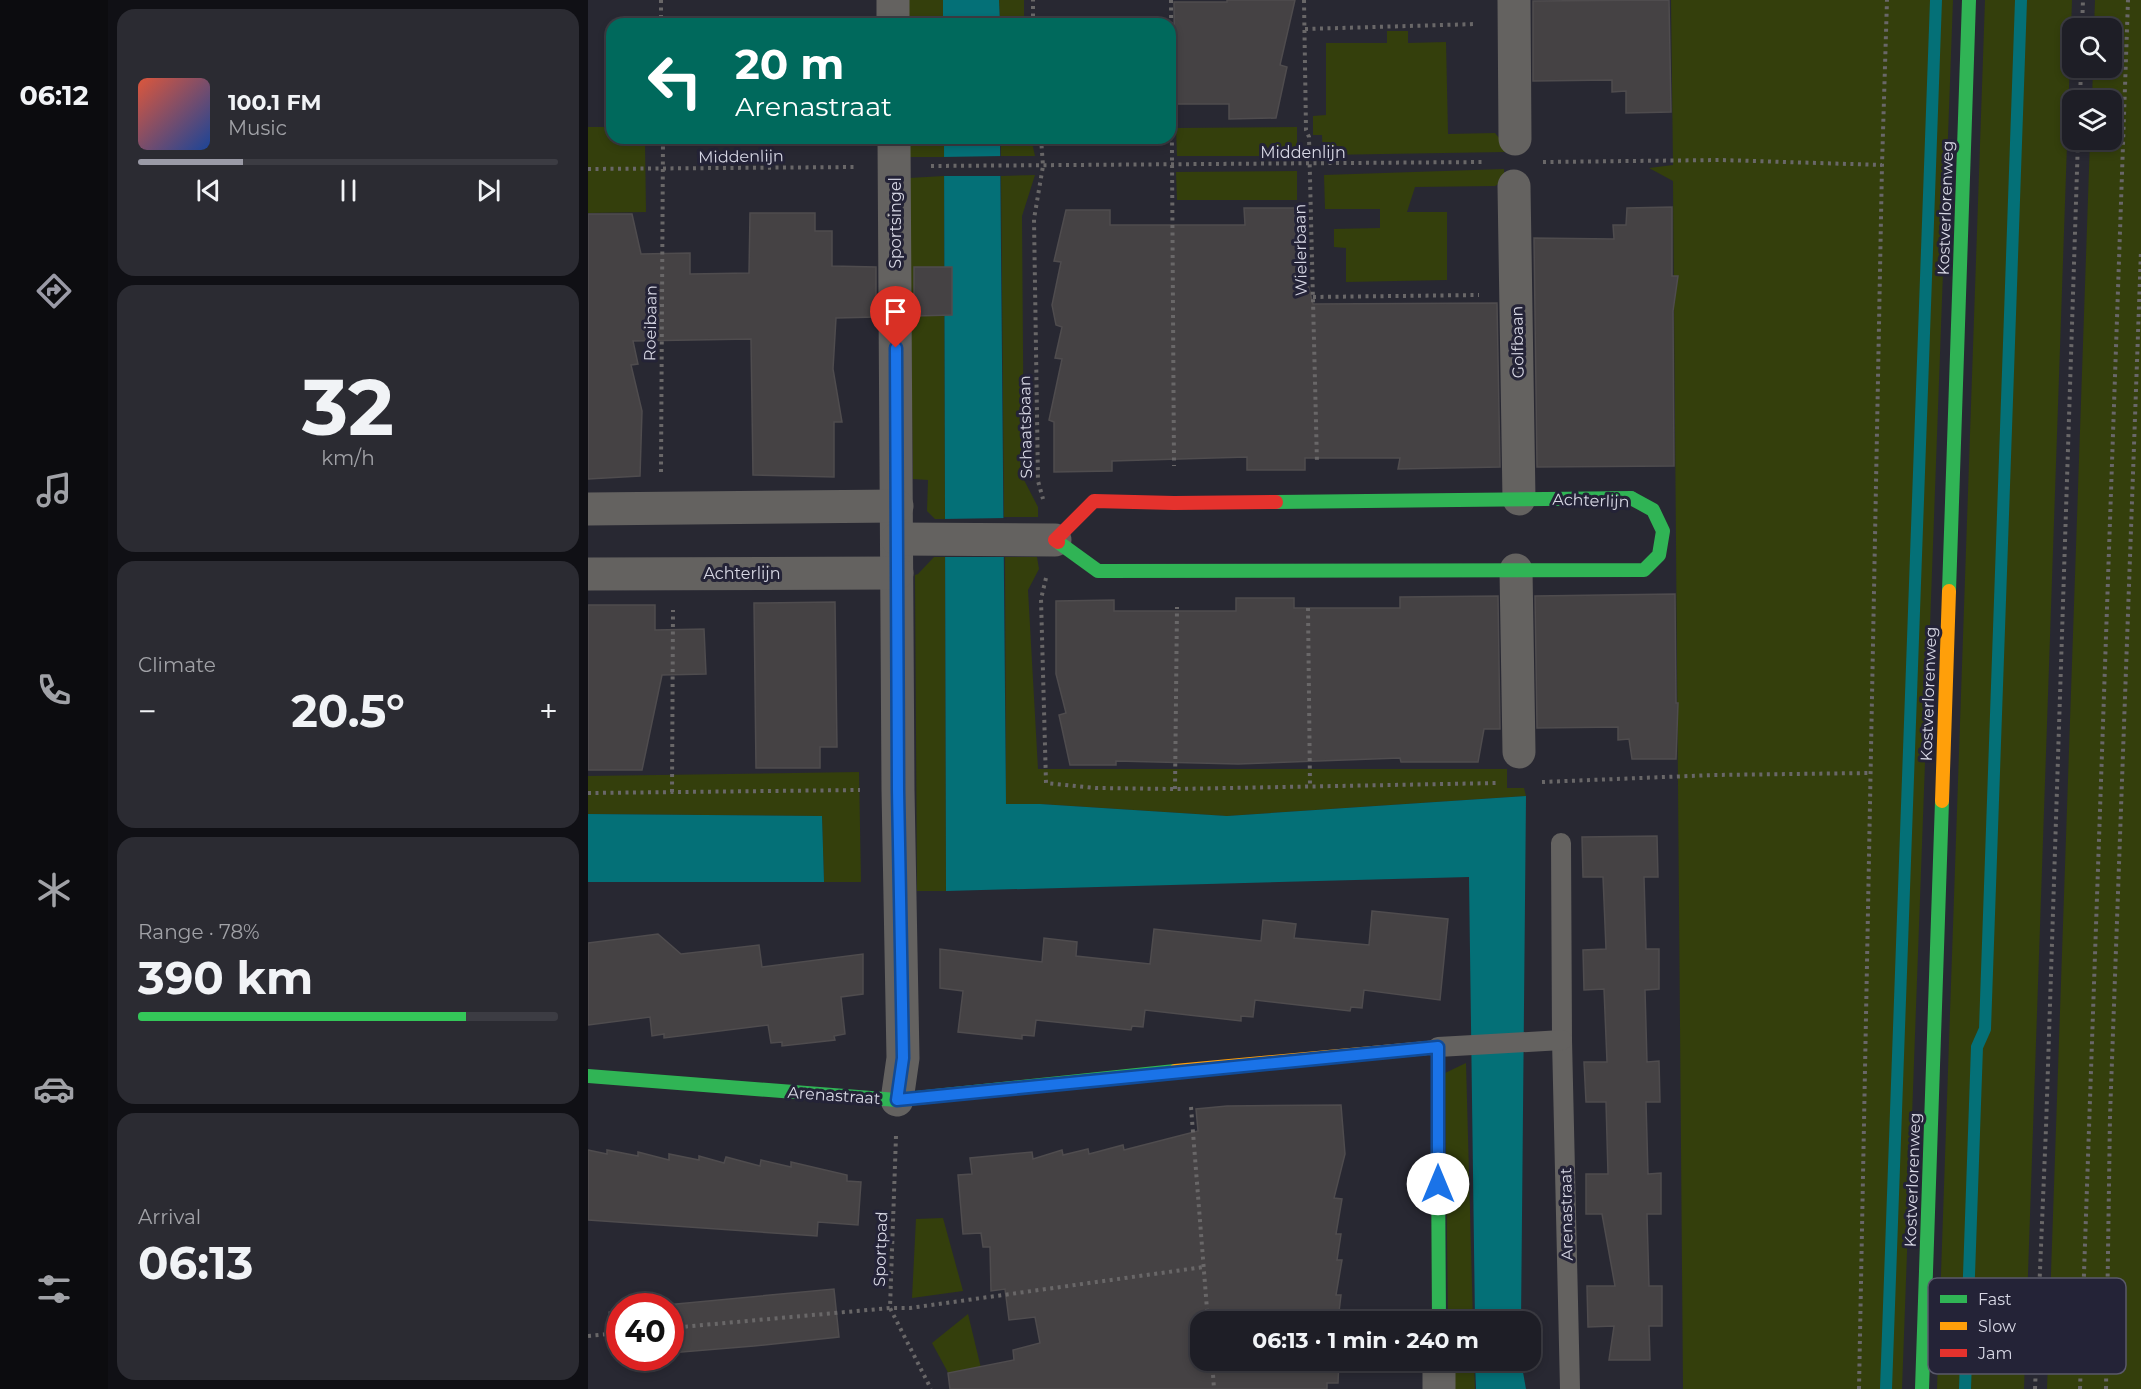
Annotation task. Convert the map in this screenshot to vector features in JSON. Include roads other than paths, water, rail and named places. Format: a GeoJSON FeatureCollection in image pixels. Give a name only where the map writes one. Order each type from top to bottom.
{"type":"FeatureCollection","features":[{"type":"Feature","properties":{"kind":"street"},"geometry":{"type":"LineString","coordinates":[[893,0],[894,18]]}},
{"type":"Feature","properties":{"kind":"street","name":"Kostverlorenweg"},"geometry":{"type":"LineString","coordinates":[[1922,1389],[1969,0]]}},
{"type":"Feature","properties":{"kind":"street"},"geometry":{"type":"LineString","coordinates":[[1514,11],[1515,139]]}},
{"type":"Feature","properties":{"kind":"street","name":"Sportsingel"},"geometry":{"type":"LineString","coordinates":[[897,1100],[903,1058],[897,573],[907,539],[897,506],[904,157]]}},
{"type":"Feature","properties":{"kind":"street","name":"Golfbaan"},"geometry":{"type":"LineString","coordinates":[[1514,186],[1519,499]]}},
{"type":"Feature","properties":{"kind":"street","name":"Achterlijn"},"geometry":{"type":"LineString","coordinates":[[1631,498],[1653,510],[1663,531],[1659,555],[1644,570],[1098,572],[1046,540],[1094,501],[1174,503],[1519,499],[1631,498]]}},
{"type":"Feature","properties":{"kind":"street"},"geometry":{"type":"LineString","coordinates":[[588,509],[897,506]]}},
{"type":"Feature","properties":{"kind":"street"},"geometry":{"type":"LineString","coordinates":[[907,539],[1046,540]]}},
{"type":"Feature","properties":{"kind":"street"},"geometry":{"type":"LineString","coordinates":[[1516,570],[1519,752]]}},
{"type":"Feature","properties":{"kind":"street","name":"Achterlijn"},"geometry":{"type":"LineString","coordinates":[[588,574],[897,573]]}},
{"type":"Feature","properties":{"kind":"street"},"geometry":{"type":"LineString","coordinates":[[1438,1047],[1438,1311]]}},
{"type":"Feature","properties":{"kind":"street","name":"Arenastraat"},"geometry":{"type":"LineString","coordinates":[[588,1076],[897,1100],[1438,1047]]}},
{"type":"Feature","properties":{"kind":"street"},"geometry":{"type":"LineString","coordinates":[[1439,1371],[1439,1389]]}},
{"type":"Feature","properties":{"kind":"lane","name":"Arenastraat"},"geometry":{"type":"LineString","coordinates":[[1561,843],[1562,1040],[1570,1389]]}},
{"type":"Feature","properties":{"kind":"lane","name":"Arenastraat"},"geometry":{"type":"LineString","coordinates":[[1438,1047],[1562,1040]]}},
{"type":"Feature","properties":{"kind":"water"},"geometry":{"type":"Polygon","coordinates":[[[943,0],[999,0],[1000,18],[943,18],[943,0]]]}},
{"type":"Feature","properties":{"kind":"water"},"geometry":{"type":"Polygon","coordinates":[[[944,144],[1000,144],[1006,804],[1040,804],[1227,816],[1526,796],[1521,1311],[1475,1311],[1469,877],[946,891],[944,144]]]}},
{"type":"Feature","properties":{"kind":"water"},"geometry":{"type":"Polygon","coordinates":[[[588,814],[822,816],[824,882],[588,882],[588,814]]]}},
{"type":"Feature","properties":{"kind":"water"},"geometry":{"type":"Polygon","coordinates":[[[1475,1371],[1523,1371],[1526,1389],[1476,1389],[1475,1371]]]}},
{"type":"Feature","properties":{"kind":"waterway"},"geometry":{"type":"LineString","coordinates":[[1886,1389],[1936,0]]}},
{"type":"Feature","properties":{"kind":"waterway"},"geometry":{"type":"LineString","coordinates":[[1969,1278],[1977,1047],[1985,1029],[2021,0]]}},
{"type":"Feature","properties":{"kind":"waterway"},"geometry":{"type":"LineString","coordinates":[[1965,1389],[1966,1374]]}}]}
